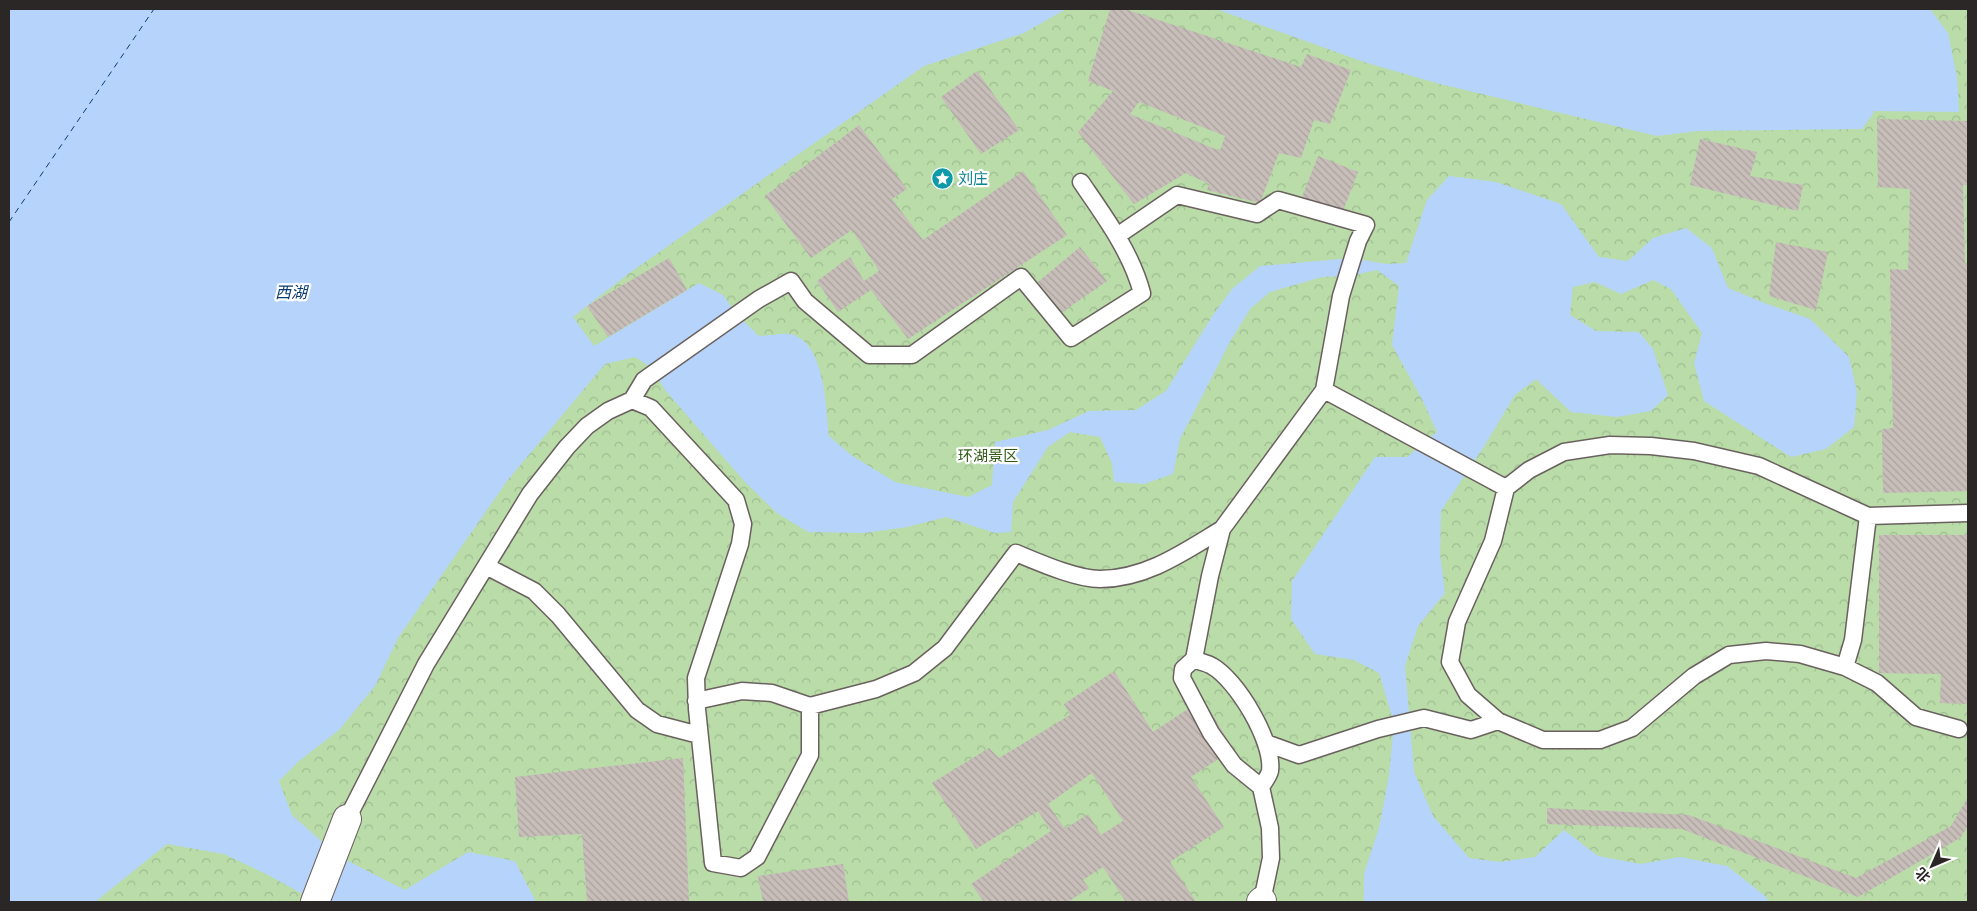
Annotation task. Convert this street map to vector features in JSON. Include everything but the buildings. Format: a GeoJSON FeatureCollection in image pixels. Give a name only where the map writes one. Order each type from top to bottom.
{"type":"FeatureCollection","features":[{"type":"Feature","properties":{"kind":"street"},"geometry":{"type":"LineString","coordinates":[[315,902],[347,819]]}},
{"type":"Feature","properties":{"kind":"lane"},"geometry":{"type":"LineString","coordinates":[[347,819],[426,664],[530,494],[567,447],[587,426],[608,411],[632,400],[644,380],[759,299],[791,281],[805,301],[869,355],[912,355],[1021,276],[1071,338],[1142,293],[1138,278],[1117,236],[1081,182]]}},
{"type":"Feature","properties":{"kind":"lane"},"geometry":{"type":"LineString","coordinates":[[696,700],[742,691],[772,693],[810,706],[876,689],[914,673],[945,648],[1016,553],[1059,570],[1098,579],[1128,576],[1169,562],[1222,529],[1324,390],[1341,296],[1358,240],[1366,225],[1278,200],[1257,214],[1177,196],[1117,236]]}},
{"type":"Feature","properties":{"kind":"lane"},"geometry":{"type":"LineString","coordinates":[[1324,390],[1506,488]]}},
{"type":"Feature","properties":{"kind":"lane"},"geometry":{"type":"LineString","coordinates":[[632,400],[651,408],[683,441],[736,500],[744,524],[740,544],[696,678],[699,735],[713,863],[741,868],[757,857],[810,755],[810,706]]}},
{"type":"Feature","properties":{"kind":"lane"},"geometry":{"type":"LineString","coordinates":[[1958,729],[1916,717],[1877,682],[1845,667],[1800,654],[1766,650],[1729,655],[1694,676],[1632,728],[1600,740],[1543,740],[1498,721],[1468,696],[1450,662],[1457,622],[1493,542],[1506,488],[1529,470],[1564,452],[1610,446],[1652,446],[1694,451],[1759,466],[1868,516],[1968,513]]}},
{"type":"Feature","properties":{"kind":"lane"},"geometry":{"type":"LineString","coordinates":[[1845,667],[1853,640],[1868,516]]}},
{"type":"Feature","properties":{"kind":"lane"},"geometry":{"type":"LineString","coordinates":[[1222,529],[1210,576],[1194,660],[1183,669],[1182,678],[1211,733],[1234,765],[1261,788],[1270,828],[1272,858],[1262,901]]}},
{"type":"Feature","properties":{"kind":"lane"},"geometry":{"type":"LineString","coordinates":[[486,566],[534,591],[558,615],[637,710],[657,724],[699,735]]}},
{"type":"Feature","properties":{"kind":"lane"},"geometry":{"type":"LineString","coordinates":[[1194,660],[1213,667],[1241,694],[1266,743],[1270,758],[1270,772],[1261,788]]}},
{"type":"Feature","properties":{"kind":"lane"},"geometry":{"type":"LineString","coordinates":[[1266,743],[1299,755],[1378,730],[1424,718],[1472,730],[1498,721]]}},
{"type":"Feature","properties":{"kind":"green space","name":"环湖景区"},"geometry":{"type":"Polygon","coordinates":[[[9,9],[1968,9],[1968,902],[9,902],[9,9]]]}},
{"type":"Feature","properties":{"kind":"water","name":"西湖"},"geometry":{"type":"Polygon","coordinates":[[[9,9],[1066,9],[1024,33],[924,66],[628,274],[573,317],[594,346],[699,283],[723,295],[738,316],[759,336],[790,334],[802,339],[817,362],[825,393],[829,436],[851,455],[895,482],[968,497],[992,485],[995,442],[1048,430],[1089,411],[1136,410],[1166,391],[1213,315],[1232,289],[1260,266],[1352,258],[1386,264],[1406,263],[1427,200],[1449,176],[1496,182],[1561,204],[1599,257],[1628,261],[1653,238],[1686,228],[1712,248],[1728,288],[1810,319],[1849,357],[1857,392],[1854,427],[1826,449],[1791,457],[1704,401],[1694,363],[1702,333],[1671,289],[1653,280],[1621,294],[1595,282],[1573,287],[1570,315],[1596,331],[1639,332],[1653,349],[1668,395],[1651,411],[1617,417],[1571,412],[1536,379],[1515,395],[1483,448],[1441,511],[1440,554],[1445,593],[1418,626],[1405,666],[1414,772],[1433,816],[1469,858],[1500,862],[1535,857],[1564,830],[1598,856],[1641,864],[1680,857],[1727,866],[1765,896],[1769,902],[1364,902],[1364,874],[1379,828],[1389,776],[1394,723],[1379,673],[1354,660],[1315,654],[1291,619],[1292,581],[1375,457],[1407,457],[1437,432],[1423,401],[1392,345],[1399,286],[1377,270],[1349,276],[1322,277],[1270,292],[1250,309],[1231,340],[1180,439],[1173,474],[1144,484],[1114,482],[1112,463],[1100,437],[1070,432],[1048,447],[1013,502],[1011,532],[995,533],[946,517],[907,527],[864,533],[808,532],[777,513],[745,482],[665,390],[652,368],[635,357],[605,364],[507,481],[398,638],[375,686],[339,730],[299,761],[279,781],[292,815],[338,856],[405,890],[468,852],[515,861],[536,902],[317,902],[270,876],[224,854],[167,844],[95,902],[9,902],[9,9]]]}},
{"type":"Feature","properties":{"kind":"water"},"geometry":{"type":"Polygon","coordinates":[[[1216,9],[1930,9],[1948,33],[1957,77],[1959,112],[1875,111],[1862,129],[1698,131],[1657,136],[1440,84],[1367,63],[1216,9]]]}},
{"type":"Feature","properties":{"kind":"ferry route"},"geometry":{"type":"LineString","coordinates":[[9,222],[154,9]]}},
{"type":"Feature","properties":{"kind":"place","name":"刘庄"},"geometry":{"type":"Point","coordinates":[942,179]}}]}
